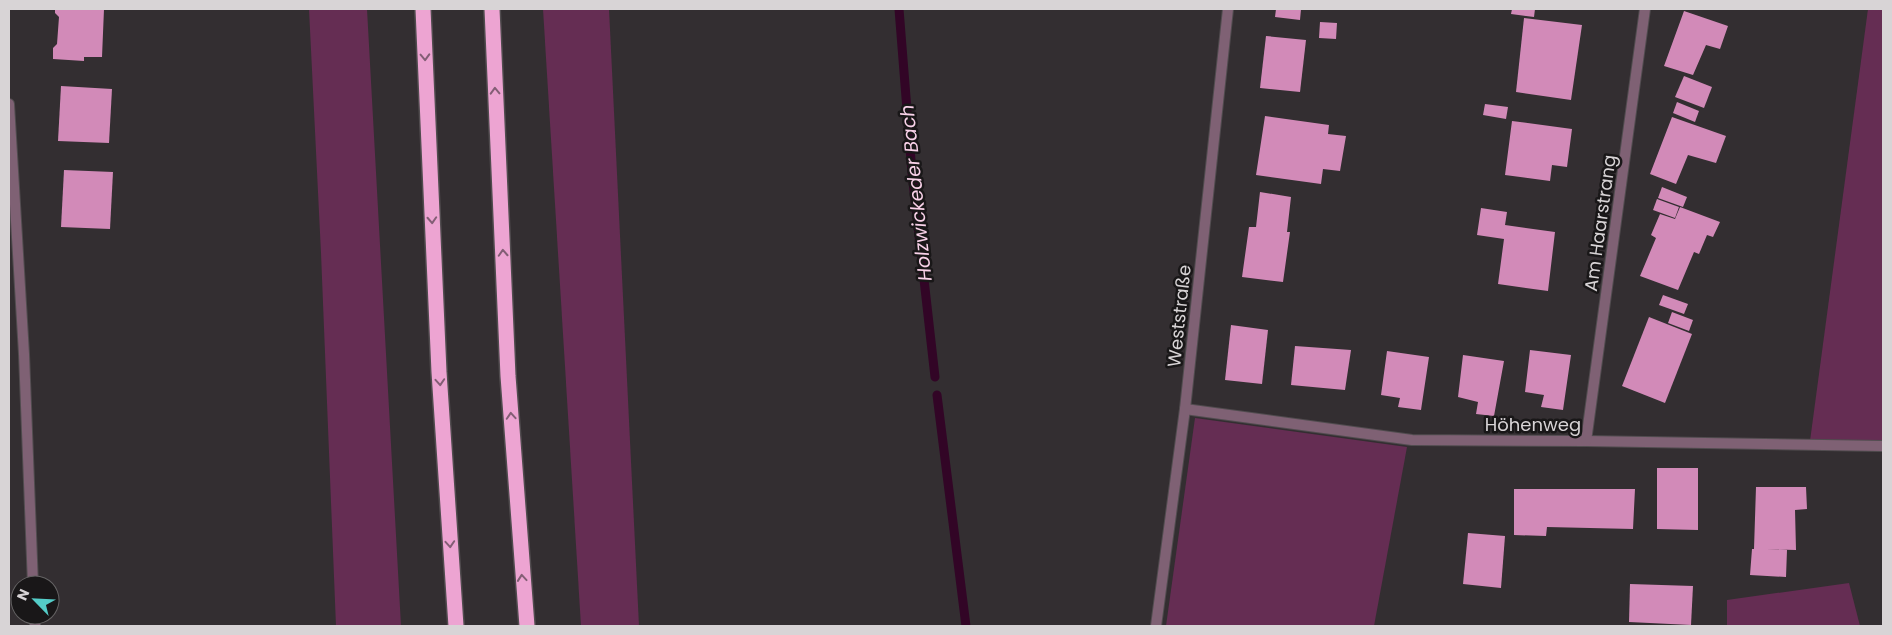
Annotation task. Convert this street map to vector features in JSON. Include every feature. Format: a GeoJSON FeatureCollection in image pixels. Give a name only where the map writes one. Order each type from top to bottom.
{"type":"FeatureCollection","features":[{"type":"Feature","properties":{"kind":"highway"},"geometry":{"type":"LineString","coordinates":[[423,9],[439,372],[456,626]]}},
{"type":"Feature","properties":{"kind":"highway"},"geometry":{"type":"LineString","coordinates":[[492,9],[508,376],[526,626]]}},
{"type":"Feature","properties":{"kind":"street","name":"Weststraße"},"geometry":{"type":"LineString","coordinates":[[1156,626],[1185,409],[1228,9]]}},
{"type":"Feature","properties":{"kind":"street","name":"Am Haarstrang"},"geometry":{"type":"LineString","coordinates":[[1586,441],[1645,9]]}},
{"type":"Feature","properties":{"kind":"street"},"geometry":{"type":"LineString","coordinates":[[9,104],[24,354],[34,575]]}},
{"type":"Feature","properties":{"kind":"street","name":"Höhenweg"},"geometry":{"type":"LineString","coordinates":[[1185,409],[1412,440],[1883,446]]}},
{"type":"Feature","properties":{"kind":"shaded area"},"geometry":{"type":"Polygon","coordinates":[[[309,9],[367,9],[401,626],[336,626],[309,9]]]}},
{"type":"Feature","properties":{"kind":"shaded area"},"geometry":{"type":"Polygon","coordinates":[[[543,9],[609,9],[639,626],[581,626],[543,9]]]}},
{"type":"Feature","properties":{"kind":"shaded area"},"geometry":{"type":"Polygon","coordinates":[[[1868,9],[1883,9],[1883,442],[1810,441],[1868,9]]]}},
{"type":"Feature","properties":{"kind":"shaded area"},"geometry":{"type":"Polygon","coordinates":[[[1195,418],[1407,447],[1374,626],[1166,626],[1195,418]]]}},
{"type":"Feature","properties":{"kind":"shaded area"},"geometry":{"type":"Polygon","coordinates":[[[1849,583],[1860,626],[1727,626],[1727,600],[1849,583]]]}},
{"type":"Feature","properties":{"kind":"building"},"geometry":{"type":"Polygon","coordinates":[[[55,9],[104,9],[102,57],[84,57],[84,61],[53,59],[53,48],[57,44],[59,17],[55,13],[55,9]]]}},
{"type":"Feature","properties":{"kind":"building"},"geometry":{"type":"Polygon","coordinates":[[[1276,9],[1301,9],[1300,20],[1275,17],[1276,9]]]}},
{"type":"Feature","properties":{"kind":"building"},"geometry":{"type":"Polygon","coordinates":[[[1512,9],[1535,9],[1534,17],[1511,14],[1512,9]]]}},
{"type":"Feature","properties":{"kind":"building"},"geometry":{"type":"Polygon","coordinates":[[[1684,11],[1728,26],[1720,49],[1706,45],[1693,75],[1664,66],[1684,11]]]}},
{"type":"Feature","properties":{"kind":"building"},"geometry":{"type":"Polygon","coordinates":[[[1524,18],[1582,25],[1571,100],[1516,92],[1524,18]]]}},
{"type":"Feature","properties":{"kind":"building"},"geometry":{"type":"Polygon","coordinates":[[[1320,22],[1337,23],[1336,39],[1319,38],[1320,22]]]}},
{"type":"Feature","properties":{"kind":"building"},"geometry":{"type":"Polygon","coordinates":[[[1266,36],[1306,40],[1300,92],[1260,88],[1266,36]]]}},
{"type":"Feature","properties":{"kind":"building"},"geometry":{"type":"Polygon","coordinates":[[[1684,76],[1712,87],[1704,108],[1675,97],[1684,76]]]}},
{"type":"Feature","properties":{"kind":"building"},"geometry":{"type":"Polygon","coordinates":[[[61,86],[112,89],[109,143],[58,141],[61,86]]]}},
{"type":"Feature","properties":{"kind":"building"},"geometry":{"type":"Polygon","coordinates":[[[1677,102],[1699,111],[1695,122],[1673,113],[1677,102]]]}},
{"type":"Feature","properties":{"kind":"building"},"geometry":{"type":"Polygon","coordinates":[[[1485,104],[1508,107],[1506,119],[1483,115],[1485,104]]]}},
{"type":"Feature","properties":{"kind":"building"},"geometry":{"type":"Polygon","coordinates":[[[1265,116],[1329,125],[1328,134],[1346,136],[1340,171],[1323,169],[1321,184],[1256,175],[1265,116]]]}},
{"type":"Feature","properties":{"kind":"building"},"geometry":{"type":"Polygon","coordinates":[[[1672,117],[1726,136],[1716,163],[1688,155],[1676,184],[1650,174],[1672,117]]]}},
{"type":"Feature","properties":{"kind":"building"},"geometry":{"type":"Polygon","coordinates":[[[1512,121],[1572,129],[1567,167],[1552,165],[1550,181],[1505,175],[1512,121]]]}},
{"type":"Feature","properties":{"kind":"building"},"geometry":{"type":"Polygon","coordinates":[[[64,170],[113,172],[110,229],[61,227],[64,170]]]}},
{"type":"Feature","properties":{"kind":"building"},"geometry":{"type":"Polygon","coordinates":[[[1662,187],[1687,197],[1683,207],[1658,198],[1662,187]]]}},
{"type":"Feature","properties":{"kind":"building"},"geometry":{"type":"Polygon","coordinates":[[[1260,192],[1291,197],[1287,232],[1290,232],[1283,282],[1242,277],[1249,227],[1256,227],[1260,192]]]}},
{"type":"Feature","properties":{"kind":"building"},"geometry":{"type":"Polygon","coordinates":[[[1657,199],[1679,207],[1675,218],[1653,210],[1657,199]]]}},
{"type":"Feature","properties":{"kind":"building"},"geometry":{"type":"Polygon","coordinates":[[[1680,207],[1720,222],[1713,237],[1707,235],[1699,254],[1694,252],[1678,290],[1640,276],[1656,238],[1651,235],[1660,214],[1675,219],[1680,207]]]}},
{"type":"Feature","properties":{"kind":"building"},"geometry":{"type":"Polygon","coordinates":[[[1481,208],[1507,212],[1505,225],[1555,232],[1548,291],[1498,284],[1504,239],[1477,235],[1481,208]]]}},
{"type":"Feature","properties":{"kind":"building"},"geometry":{"type":"Polygon","coordinates":[[[1663,295],[1688,304],[1684,314],[1659,305],[1663,295]]]}},
{"type":"Feature","properties":{"kind":"building"},"geometry":{"type":"Polygon","coordinates":[[[1672,312],[1693,320],[1689,331],[1668,323],[1672,312]]]}},
{"type":"Feature","properties":{"kind":"building"},"geometry":{"type":"Polygon","coordinates":[[[1649,317],[1692,334],[1665,403],[1622,386],[1649,317]]]}},
{"type":"Feature","properties":{"kind":"building"},"geometry":{"type":"Polygon","coordinates":[[[1231,325],[1268,330],[1262,384],[1225,380],[1231,325]]]}},
{"type":"Feature","properties":{"kind":"building"},"geometry":{"type":"Polygon","coordinates":[[[1295,346],[1351,350],[1345,390],[1291,385],[1295,346]]]}},
{"type":"Feature","properties":{"kind":"building"},"geometry":{"type":"Polygon","coordinates":[[[1530,350],[1571,355],[1563,410],[1541,407],[1544,395],[1525,392],[1530,350]]]}},
{"type":"Feature","properties":{"kind":"building"},"geometry":{"type":"Polygon","coordinates":[[[1387,351],[1429,357],[1421,410],[1398,407],[1400,398],[1381,395],[1387,351]]]}},
{"type":"Feature","properties":{"kind":"building"},"geometry":{"type":"Polygon","coordinates":[[[1463,355],[1504,361],[1494,416],[1476,414],[1478,402],[1458,397],[1463,355]]]}},
{"type":"Feature","properties":{"kind":"building"},"geometry":{"type":"Polygon","coordinates":[[[1657,468],[1698,468],[1698,530],[1657,529],[1657,468]]]}},
{"type":"Feature","properties":{"kind":"building"},"geometry":{"type":"Polygon","coordinates":[[[1756,487],[1806,487],[1807,509],[1795,510],[1796,550],[1766,549],[1787,550],[1786,577],[1750,575],[1752,549],[1754,549],[1756,487]]]}},
{"type":"Feature","properties":{"kind":"building"},"geometry":{"type":"Polygon","coordinates":[[[1514,489],[1635,489],[1633,529],[1547,527],[1546,536],[1514,535],[1514,489]]]}},
{"type":"Feature","properties":{"kind":"building"},"geometry":{"type":"Polygon","coordinates":[[[1468,533],[1505,536],[1501,588],[1463,584],[1468,533]]]}},
{"type":"Feature","properties":{"kind":"building"},"geometry":{"type":"Polygon","coordinates":[[[1630,584],[1693,586],[1691,625],[1629,622],[1630,584]]]}},
{"type":"Feature","properties":{"kind":"waterway","name":"Holzwickeder Bach"},"geometry":{"type":"LineString","coordinates":[[899,9],[912,173],[935,377]]}},
{"type":"Feature","properties":{"kind":"waterway","name":"Holzwickeder Bach"},"geometry":{"type":"LineString","coordinates":[[937,395],[966,626]]}}]}
